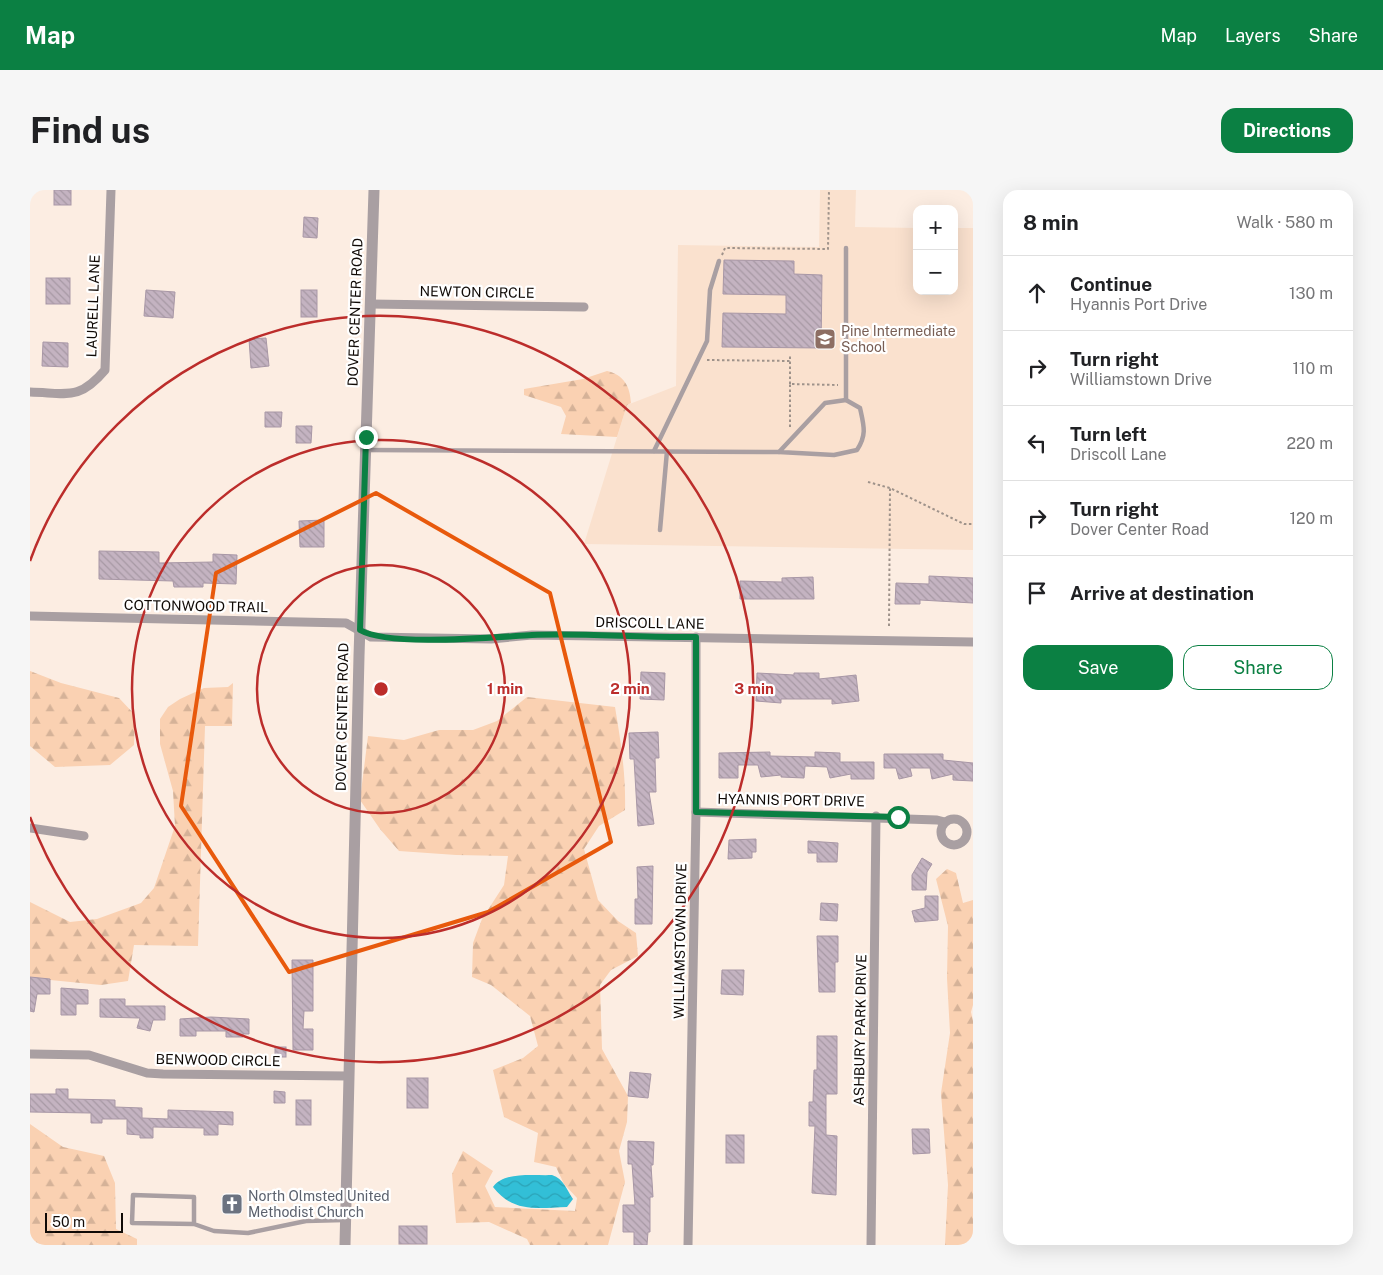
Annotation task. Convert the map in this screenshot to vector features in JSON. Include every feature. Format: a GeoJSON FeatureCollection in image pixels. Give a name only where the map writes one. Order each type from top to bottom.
{"type":"FeatureCollection","features":[{"type":"Feature","properties":{"kind":"street","name":"LAURELL LANE"},"geometry":{"type":"LineString","coordinates":[[30,392],[75,393],[91,386],[105,370],[112,190]]}},
{"type":"Feature","properties":{"kind":"street","name":"DOVER CENTER ROAD"},"geometry":{"type":"LineString","coordinates":[[345,1245],[360,630],[374,190]]}},
{"type":"Feature","properties":{"kind":"street","name":"NEWTON CIRCLE"},"geometry":{"type":"LineString","coordinates":[[370,304],[584,307]]}},
{"type":"Feature","properties":{"kind":"street","name":"COTTONWOOD TRAIL"},"geometry":{"type":"LineString","coordinates":[[30,616],[346,623],[360,630]]}},
{"type":"Feature","properties":{"kind":"street","name":"DRISCOLL LANE"},"geometry":{"type":"LineString","coordinates":[[360,630],[371,636],[407,638],[491,639],[532,635],[973,642]]}},
{"type":"Feature","properties":{"kind":"street","name":"WILLIAMSTOWN DRIVE"},"geometry":{"type":"LineString","coordinates":[[688,1245],[696,812],[696,637]]}},
{"type":"Feature","properties":{"kind":"street","name":"HYANNIS PORT DRIVE"},"geometry":{"type":"LineString","coordinates":[[696,812],[876,816],[945,822]]}},
{"type":"Feature","properties":{"kind":"street","name":"ASHBURY PARK DRIVE"},"geometry":{"type":"LineString","coordinates":[[871,1245],[876,816]]}},
{"type":"Feature","properties":{"kind":"street"},"geometry":{"type":"LineString","coordinates":[[30,828],[84,836]]}},
{"type":"Feature","properties":{"kind":"street","name":"BENWOOD CIRCLE"},"geometry":{"type":"LineString","coordinates":[[30,1054],[89,1055],[147,1072],[163,1074],[348,1076]]}},
{"type":"Feature","properties":{"kind":"lane"},"geometry":{"type":"LineString","coordinates":[[846,248],[846,400]]}},
{"type":"Feature","properties":{"kind":"lane"},"geometry":{"type":"LineString","coordinates":[[654,451],[707,340],[710,290],[719,261]]}},
{"type":"Feature","properties":{"kind":"lane"},"geometry":{"type":"LineString","coordinates":[[366,450],[779,452],[834,455],[857,450],[864,440],[864,424],[860,408],[846,400],[826,402],[779,452]]}},
{"type":"Feature","properties":{"kind":"lane"},"geometry":{"type":"LineString","coordinates":[[660,530],[667,451]]}},
{"type":"Feature","properties":{"kind":"lane"},"geometry":{"type":"LineString","coordinates":[[194,1224],[194,1197],[133,1195],[132,1223],[194,1224],[214,1231],[248,1233],[306,1221],[346,1220]]}},
{"type":"Feature","properties":{"kind":"path"},"geometry":{"type":"LineString","coordinates":[[719,261],[725,248],[828,249],[829,190]]}},
{"type":"Feature","properties":{"kind":"path"},"geometry":{"type":"LineString","coordinates":[[790,355],[790,426]]}},
{"type":"Feature","properties":{"kind":"path"},"geometry":{"type":"LineString","coordinates":[[697,360],[790,361]]}},
{"type":"Feature","properties":{"kind":"path"},"geometry":{"type":"LineString","coordinates":[[790,384],[838,384]]}},
{"type":"Feature","properties":{"kind":"path"},"geometry":{"type":"LineString","coordinates":[[868,482],[890,488],[964,524],[973,524]]}},
{"type":"Feature","properties":{"kind":"path"},"geometry":{"type":"LineString","coordinates":[[889,626],[890,488]]}},
{"type":"Feature","properties":{"kind":"highlighted area"},"geometry":{"type":"Polygon","coordinates":[[[376,493],[550,593],[611,842],[488,912],[289,972],[181,806],[216,573],[376,493]]]}},
{"type":"Feature","properties":{"kind":"shaded area","name":"Pine Intermediate School"},"geometry":{"type":"Polygon","coordinates":[[[820,190],[856,190],[855,227],[913,228],[913,295],[958,295],[958,228],[973,228],[973,550],[584,544],[627,405],[676,386],[678,245],[819,247],[820,190]]]}},
{"type":"Feature","properties":{"kind":"green space"},"geometry":{"type":"Polygon","coordinates":[[[607,371],[618,375],[625,382],[631,403],[627,405],[617,437],[561,434],[566,416],[561,407],[524,395],[524,389],[583,379],[607,371]]]}},
{"type":"Feature","properties":{"kind":"green space"},"geometry":{"type":"Polygon","coordinates":[[[30,671],[61,683],[119,698],[135,715],[134,745],[110,765],[55,767],[30,746],[30,671]]]}},
{"type":"Feature","properties":{"kind":"green space"},"geometry":{"type":"Polygon","coordinates":[[[233,683],[232,726],[205,726],[198,946],[134,945],[128,981],[101,985],[30,978],[30,902],[70,922],[97,919],[141,903],[154,888],[175,826],[173,791],[160,744],[160,719],[168,707],[180,699],[204,688],[228,687],[233,683]]]}},
{"type":"Feature","properties":{"kind":"green space"},"geometry":{"type":"Polygon","coordinates":[[[527,697],[615,707],[619,733],[624,772],[625,810],[599,826],[584,849],[598,900],[618,921],[636,933],[638,956],[611,970],[600,985],[602,1049],[628,1096],[627,1122],[619,1151],[625,1182],[608,1245],[530,1245],[527,1239],[489,1222],[456,1223],[452,1174],[463,1151],[493,1171],[485,1186],[495,1207],[575,1211],[577,1198],[564,1184],[556,1167],[534,1162],[538,1133],[504,1117],[493,1070],[523,1058],[538,1046],[530,1016],[491,985],[472,977],[473,943],[482,919],[504,885],[508,856],[399,851],[380,829],[360,800],[368,736],[404,740],[439,730],[473,730],[497,721],[527,697]]]}},
{"type":"Feature","properties":{"kind":"green space"},"geometry":{"type":"Polygon","coordinates":[[[947,869],[956,873],[963,903],[973,900],[973,1005],[971,1012],[973,1021],[973,1245],[945,1245],[948,1185],[941,1093],[950,1033],[947,978],[948,926],[936,879],[947,869]]]}},
{"type":"Feature","properties":{"kind":"green space"},"geometry":{"type":"Polygon","coordinates":[[[30,1124],[63,1147],[104,1156],[115,1183],[116,1229],[137,1239],[137,1245],[30,1245],[30,1124]]]}},
{"type":"Feature","properties":{"kind":"water"},"geometry":{"type":"Polygon","coordinates":[[[552,1175],[562,1182],[573,1199],[567,1207],[536,1208],[517,1205],[501,1195],[493,1187],[498,1182],[512,1176],[552,1175]]]}},
{"type":"Feature","properties":{"kind":"building"},"geometry":{"type":"Polygon","coordinates":[[[54,190],[71,190],[71,205],[54,205],[54,190]]]}},
{"type":"Feature","properties":{"kind":"building"},"geometry":{"type":"Polygon","coordinates":[[[304,217],[318,218],[317,238],[303,237],[304,217]]]}},
{"type":"Feature","properties":{"kind":"building"},"geometry":{"type":"Polygon","coordinates":[[[724,260],[794,261],[794,274],[822,275],[821,348],[722,347],[723,313],[786,314],[786,295],[723,294],[724,260]]]}},
{"type":"Feature","properties":{"kind":"building"},"geometry":{"type":"Polygon","coordinates":[[[46,278],[70,278],[70,304],[46,304],[46,278]]]}},
{"type":"Feature","properties":{"kind":"building"},"geometry":{"type":"Polygon","coordinates":[[[146,290],[175,292],[173,318],[144,316],[146,290]]]}},
{"type":"Feature","properties":{"kind":"building"},"geometry":{"type":"Polygon","coordinates":[[[301,290],[317,290],[317,317],[301,317],[301,290]]]}},
{"type":"Feature","properties":{"kind":"building"},"geometry":{"type":"Polygon","coordinates":[[[266,338],[269,366],[251,368],[249,339],[266,338]]]}},
{"type":"Feature","properties":{"kind":"building"},"geometry":{"type":"Polygon","coordinates":[[[43,342],[68,343],[68,367],[42,366],[43,342]]]}},
{"type":"Feature","properties":{"kind":"building"},"geometry":{"type":"Polygon","coordinates":[[[265,412],[282,412],[281,427],[265,427],[265,412]]]}},
{"type":"Feature","properties":{"kind":"building"},"geometry":{"type":"Polygon","coordinates":[[[296,426],[312,426],[311,443],[296,443],[296,426]]]}},
{"type":"Feature","properties":{"kind":"building"},"geometry":{"type":"Polygon","coordinates":[[[324,520],[324,547],[300,547],[299,521],[324,520]]]}},
{"type":"Feature","properties":{"kind":"building"},"geometry":{"type":"Polygon","coordinates":[[[99,551],[159,552],[159,563],[213,562],[213,554],[237,555],[236,584],[203,583],[203,587],[174,587],[173,581],[99,579],[99,551]]]}},
{"type":"Feature","properties":{"kind":"building"},"geometry":{"type":"Polygon","coordinates":[[[929,576],[973,578],[973,603],[920,600],[920,604],[895,604],[896,583],[929,584],[929,576]]]}},
{"type":"Feature","properties":{"kind":"building"},"geometry":{"type":"Polygon","coordinates":[[[813,577],[814,599],[740,599],[740,581],[782,582],[782,578],[813,577]]]}},
{"type":"Feature","properties":{"kind":"building"},"geometry":{"type":"Polygon","coordinates":[[[641,672],[665,673],[664,700],[640,699],[641,672]]]}},
{"type":"Feature","properties":{"kind":"building"},"geometry":{"type":"Polygon","coordinates":[[[757,673],[794,675],[794,673],[819,673],[819,679],[856,675],[859,701],[832,704],[832,699],[781,699],[781,703],[756,701],[757,673]]]}},
{"type":"Feature","properties":{"kind":"building"},"geometry":{"type":"Polygon","coordinates":[[[658,732],[659,758],[655,758],[656,792],[649,792],[654,824],[638,826],[634,759],[630,759],[629,733],[658,732]]]}},
{"type":"Feature","properties":{"kind":"building"},"geometry":{"type":"Polygon","coordinates":[[[770,752],[770,756],[815,757],[815,752],[840,753],[840,762],[874,762],[874,779],[851,779],[851,774],[830,778],[827,767],[805,766],[804,778],[781,777],[781,775],[761,777],[758,765],[738,765],[738,778],[719,778],[719,753],[770,752]]]}},
{"type":"Feature","properties":{"kind":"building"},"geometry":{"type":"Polygon","coordinates":[[[884,754],[943,754],[943,760],[973,763],[973,781],[953,780],[953,774],[932,779],[930,768],[910,768],[912,776],[899,779],[896,768],[884,768],[884,754]]]}},
{"type":"Feature","properties":{"kind":"building"},"geometry":{"type":"Polygon","coordinates":[[[756,839],[756,852],[752,852],[752,858],[728,859],[729,840],[756,839]]]}},
{"type":"Feature","properties":{"kind":"building"},"geometry":{"type":"Polygon","coordinates":[[[808,841],[838,843],[837,862],[817,862],[817,853],[808,853],[808,841]]]}},
{"type":"Feature","properties":{"kind":"building"},"geometry":{"type":"Polygon","coordinates":[[[922,858],[932,864],[927,872],[926,890],[912,890],[912,875],[922,858]]]}},
{"type":"Feature","properties":{"kind":"building"},"geometry":{"type":"Polygon","coordinates":[[[653,866],[652,924],[635,924],[635,899],[638,899],[637,867],[653,866]]]}},
{"type":"Feature","properties":{"kind":"building"},"geometry":{"type":"Polygon","coordinates":[[[925,896],[938,896],[938,920],[915,922],[912,911],[925,908],[925,896]]]}},
{"type":"Feature","properties":{"kind":"building"},"geometry":{"type":"Polygon","coordinates":[[[821,903],[838,904],[837,921],[820,920],[821,903]]]}},
{"type":"Feature","properties":{"kind":"building"},"geometry":{"type":"Polygon","coordinates":[[[817,936],[838,936],[838,962],[835,962],[835,992],[819,992],[817,936]]]}},
{"type":"Feature","properties":{"kind":"building"},"geometry":{"type":"Polygon","coordinates":[[[292,960],[313,960],[313,1011],[304,1011],[303,1029],[313,1029],[313,1050],[293,1050],[292,960]]]}},
{"type":"Feature","properties":{"kind":"building"},"geometry":{"type":"Polygon","coordinates":[[[722,970],[744,970],[743,995],[721,994],[722,970]]]}},
{"type":"Feature","properties":{"kind":"building"},"geometry":{"type":"Polygon","coordinates":[[[30,977],[50,979],[50,994],[37,994],[34,1012],[30,1011],[30,977]]]}},
{"type":"Feature","properties":{"kind":"building"},"geometry":{"type":"Polygon","coordinates":[[[61,988],[88,990],[88,1004],[76,1004],[76,1015],[61,1015],[61,988]]]}},
{"type":"Feature","properties":{"kind":"building"},"geometry":{"type":"Polygon","coordinates":[[[100,999],[125,999],[125,1006],[165,1006],[165,1020],[153,1020],[150,1031],[137,1028],[140,1018],[100,1017],[100,999]]]}},
{"type":"Feature","properties":{"kind":"building"},"geometry":{"type":"Polygon","coordinates":[[[211,1017],[249,1019],[249,1034],[243,1034],[243,1037],[226,1037],[226,1031],[196,1031],[196,1036],[180,1036],[180,1019],[211,1017]]]}},
{"type":"Feature","properties":{"kind":"building"},"geometry":{"type":"Polygon","coordinates":[[[817,1036],[837,1036],[837,1094],[826,1094],[826,1135],[837,1136],[836,1195],[812,1193],[815,1126],[809,1126],[809,1102],[813,1102],[814,1070],[817,1070],[817,1036]]]}},
{"type":"Feature","properties":{"kind":"building"},"geometry":{"type":"Polygon","coordinates":[[[275,1047],[286,1047],[286,1057],[275,1057],[275,1047]]]}},
{"type":"Feature","properties":{"kind":"building"},"geometry":{"type":"Polygon","coordinates":[[[630,1072],[651,1074],[648,1098],[628,1096],[630,1072]]]}},
{"type":"Feature","properties":{"kind":"building"},"geometry":{"type":"Polygon","coordinates":[[[407,1078],[428,1078],[428,1108],[407,1108],[407,1078]]]}},
{"type":"Feature","properties":{"kind":"building"},"geometry":{"type":"Polygon","coordinates":[[[56,1089],[68,1089],[68,1099],[115,1100],[115,1107],[142,1108],[142,1118],[168,1119],[168,1110],[233,1112],[233,1125],[218,1124],[218,1135],[204,1135],[204,1128],[153,1127],[153,1138],[140,1138],[140,1135],[127,1134],[127,1119],[102,1119],[102,1123],[91,1123],[91,1113],[30,1112],[30,1094],[56,1094],[56,1089]]]}},
{"type":"Feature","properties":{"kind":"building"},"geometry":{"type":"Polygon","coordinates":[[[274,1091],[285,1092],[285,1103],[274,1103],[274,1091]]]}},
{"type":"Feature","properties":{"kind":"building"},"geometry":{"type":"Polygon","coordinates":[[[296,1100],[311,1100],[311,1125],[296,1125],[296,1100]]]}},
{"type":"Feature","properties":{"kind":"building"},"geometry":{"type":"Polygon","coordinates":[[[912,1129],[929,1129],[930,1153],[913,1154],[912,1129]]]}},
{"type":"Feature","properties":{"kind":"building"},"geometry":{"type":"Polygon","coordinates":[[[726,1135],[744,1135],[744,1163],[726,1163],[726,1135]]]}},
{"type":"Feature","properties":{"kind":"building"},"geometry":{"type":"Polygon","coordinates":[[[628,1141],[654,1142],[653,1165],[651,1165],[653,1197],[650,1197],[650,1232],[648,1232],[647,1245],[634,1245],[634,1232],[623,1232],[623,1205],[635,1205],[632,1164],[628,1164],[628,1141]]]}},
{"type":"Feature","properties":{"kind":"building"},"geometry":{"type":"Polygon","coordinates":[[[399,1226],[427,1226],[427,1244],[399,1244],[399,1226]]]}},
{"type":"Feature","properties":{"kind":"place","name":"Pine Intermediate School"},"geometry":{"type":"Point","coordinates":[825,339]}},
{"type":"Feature","properties":{"kind":"place","name":"North Olmsted United Methodist Church"},"geometry":{"type":"Point","coordinates":[232,1204]}},
{"type":"Feature","properties":{"kind":"route"},"geometry":{"type":"LineString","coordinates":[[366,437],[360,630],[371,636],[407,638],[491,639],[532,635],[696,637],[696,812],[898,817]]}}]}
